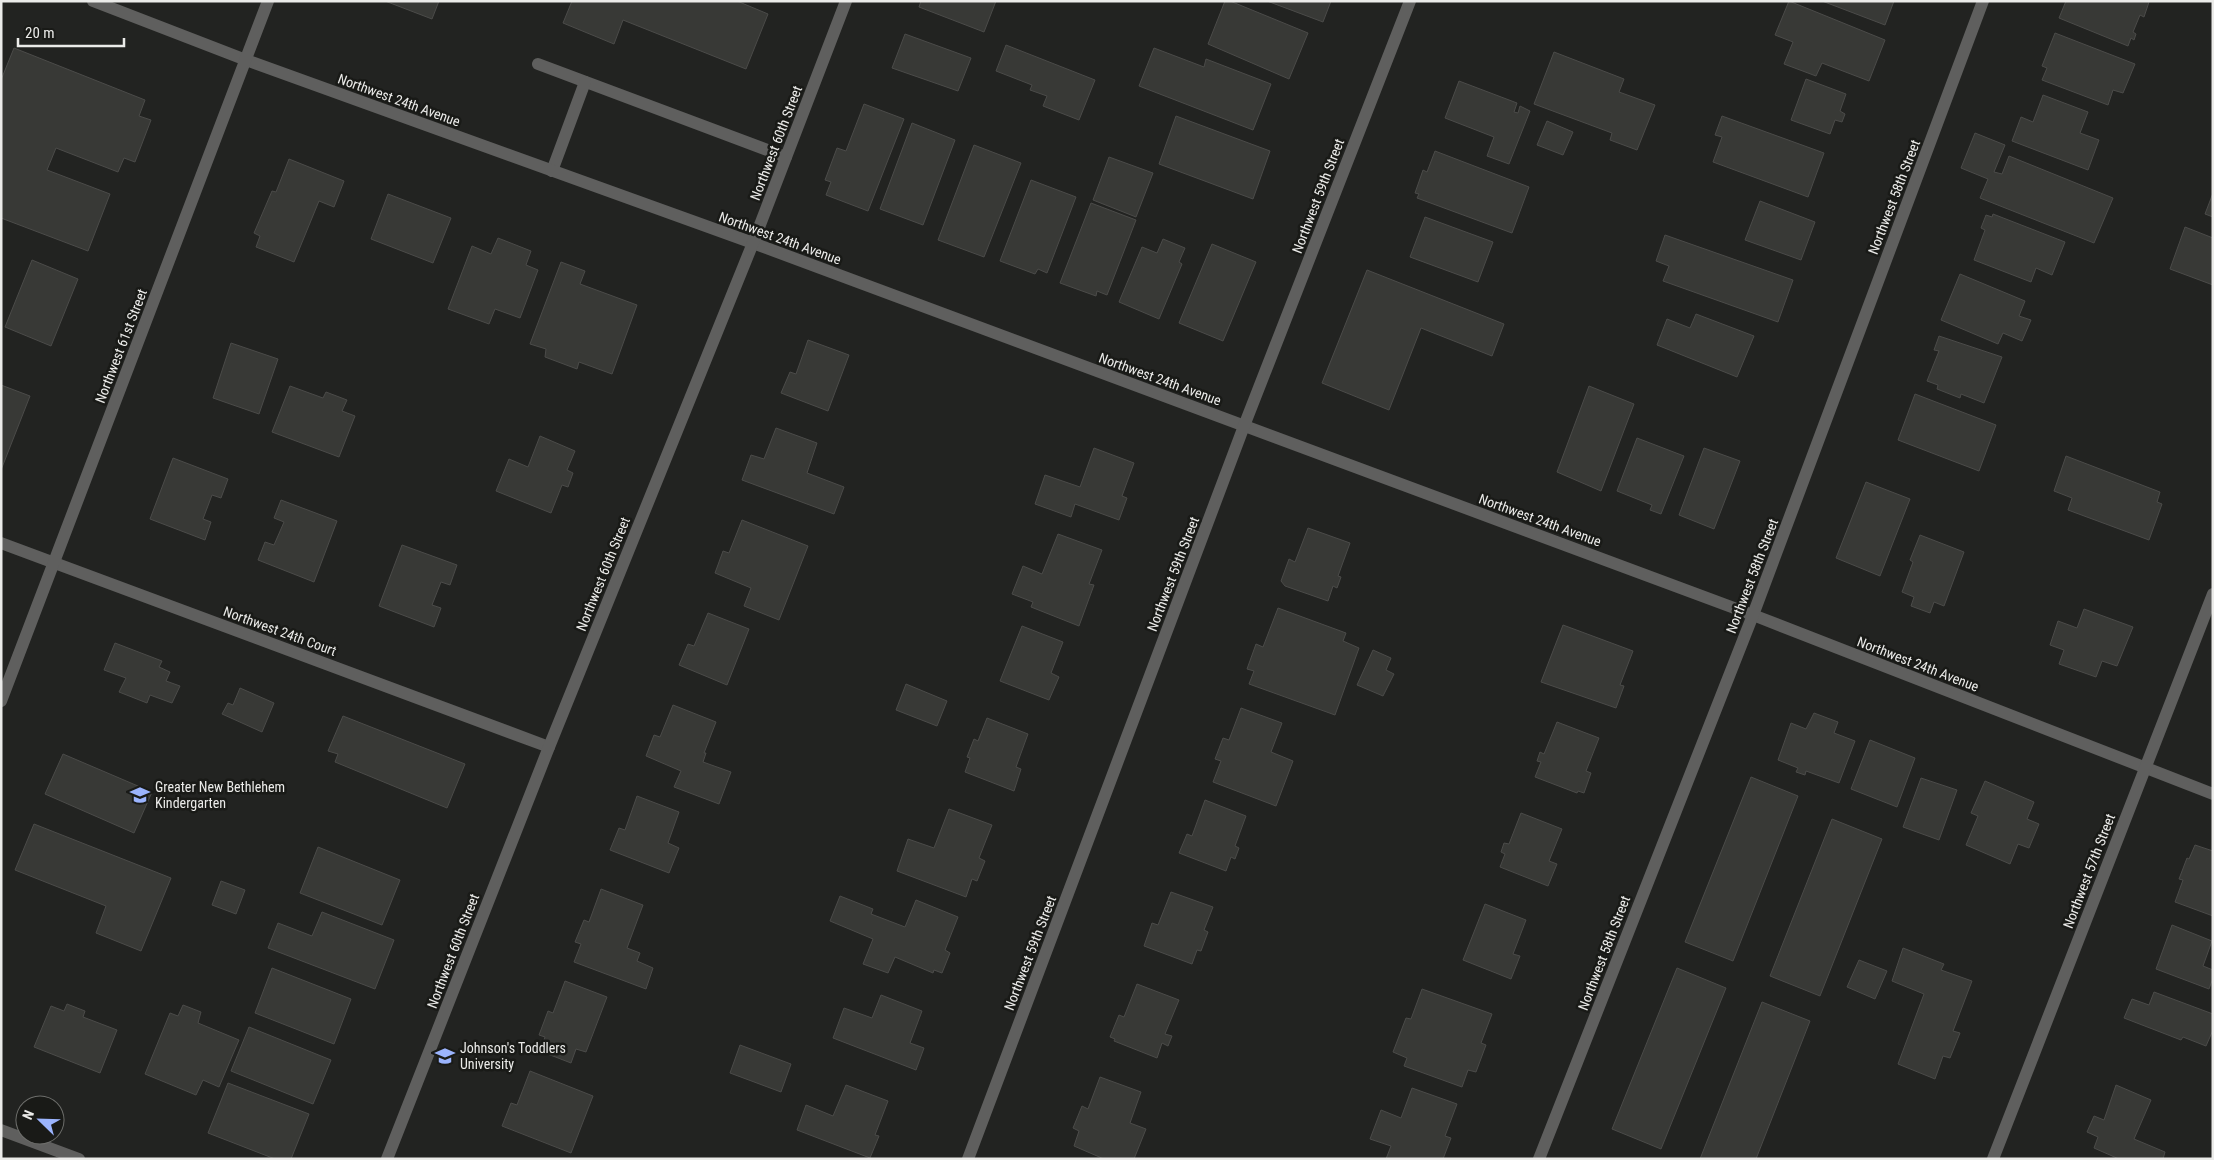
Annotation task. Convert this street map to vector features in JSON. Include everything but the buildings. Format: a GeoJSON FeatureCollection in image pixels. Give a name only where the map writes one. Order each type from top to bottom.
{"type":"FeatureCollection","features":[{"type":"Feature","properties":{"kind":"street","name":"Northwest 24th Avenue"},"geometry":{"type":"LineString","coordinates":[[93,1],[246,60],[753,243],[1753,615],[2213,794]]}},
{"type":"Feature","properties":{"kind":"street","name":"Northwest 61st Street"},"geometry":{"type":"LineString","coordinates":[[1,701],[268,1]]}},
{"type":"Feature","properties":{"kind":"street","name":"Northwest 60th Street"},"geometry":{"type":"LineString","coordinates":[[388,1159],[549,747],[753,243],[846,1]]}},
{"type":"Feature","properties":{"kind":"street","name":"Northwest 59th Street"},"geometry":{"type":"LineString","coordinates":[[968,1159],[1244,426],[1410,1]]}},
{"type":"Feature","properties":{"kind":"street","name":"Northwest 58th Street"},"geometry":{"type":"LineString","coordinates":[[1539,1159],[1753,615],[1983,1]]}},
{"type":"Feature","properties":{"kind":"street"},"geometry":{"type":"LineString","coordinates":[[538,64],[786,157]]}},
{"type":"Feature","properties":{"kind":"street"},"geometry":{"type":"LineString","coordinates":[[552,171],[585,82]]}},
{"type":"Feature","properties":{"kind":"street","name":"Northwest 24th Court"},"geometry":{"type":"LineString","coordinates":[[1,543],[549,747]]}},
{"type":"Feature","properties":{"kind":"street","name":"Northwest 57th Street"},"geometry":{"type":"LineString","coordinates":[[1992,1159],[2213,594]]}},
{"type":"Feature","properties":{"kind":"street"},"geometry":{"type":"LineString","coordinates":[[1,1130],[79,1159]]}},
{"type":"Feature","properties":{"kind":"place","name":"Greater New Bethlehem Kindergarten"},"geometry":{"type":"Point","coordinates":[140,795]}},
{"type":"Feature","properties":{"kind":"place","name":"Johnson's Toddlers University"},"geometry":{"type":"Point","coordinates":[445,1056]}}]}
